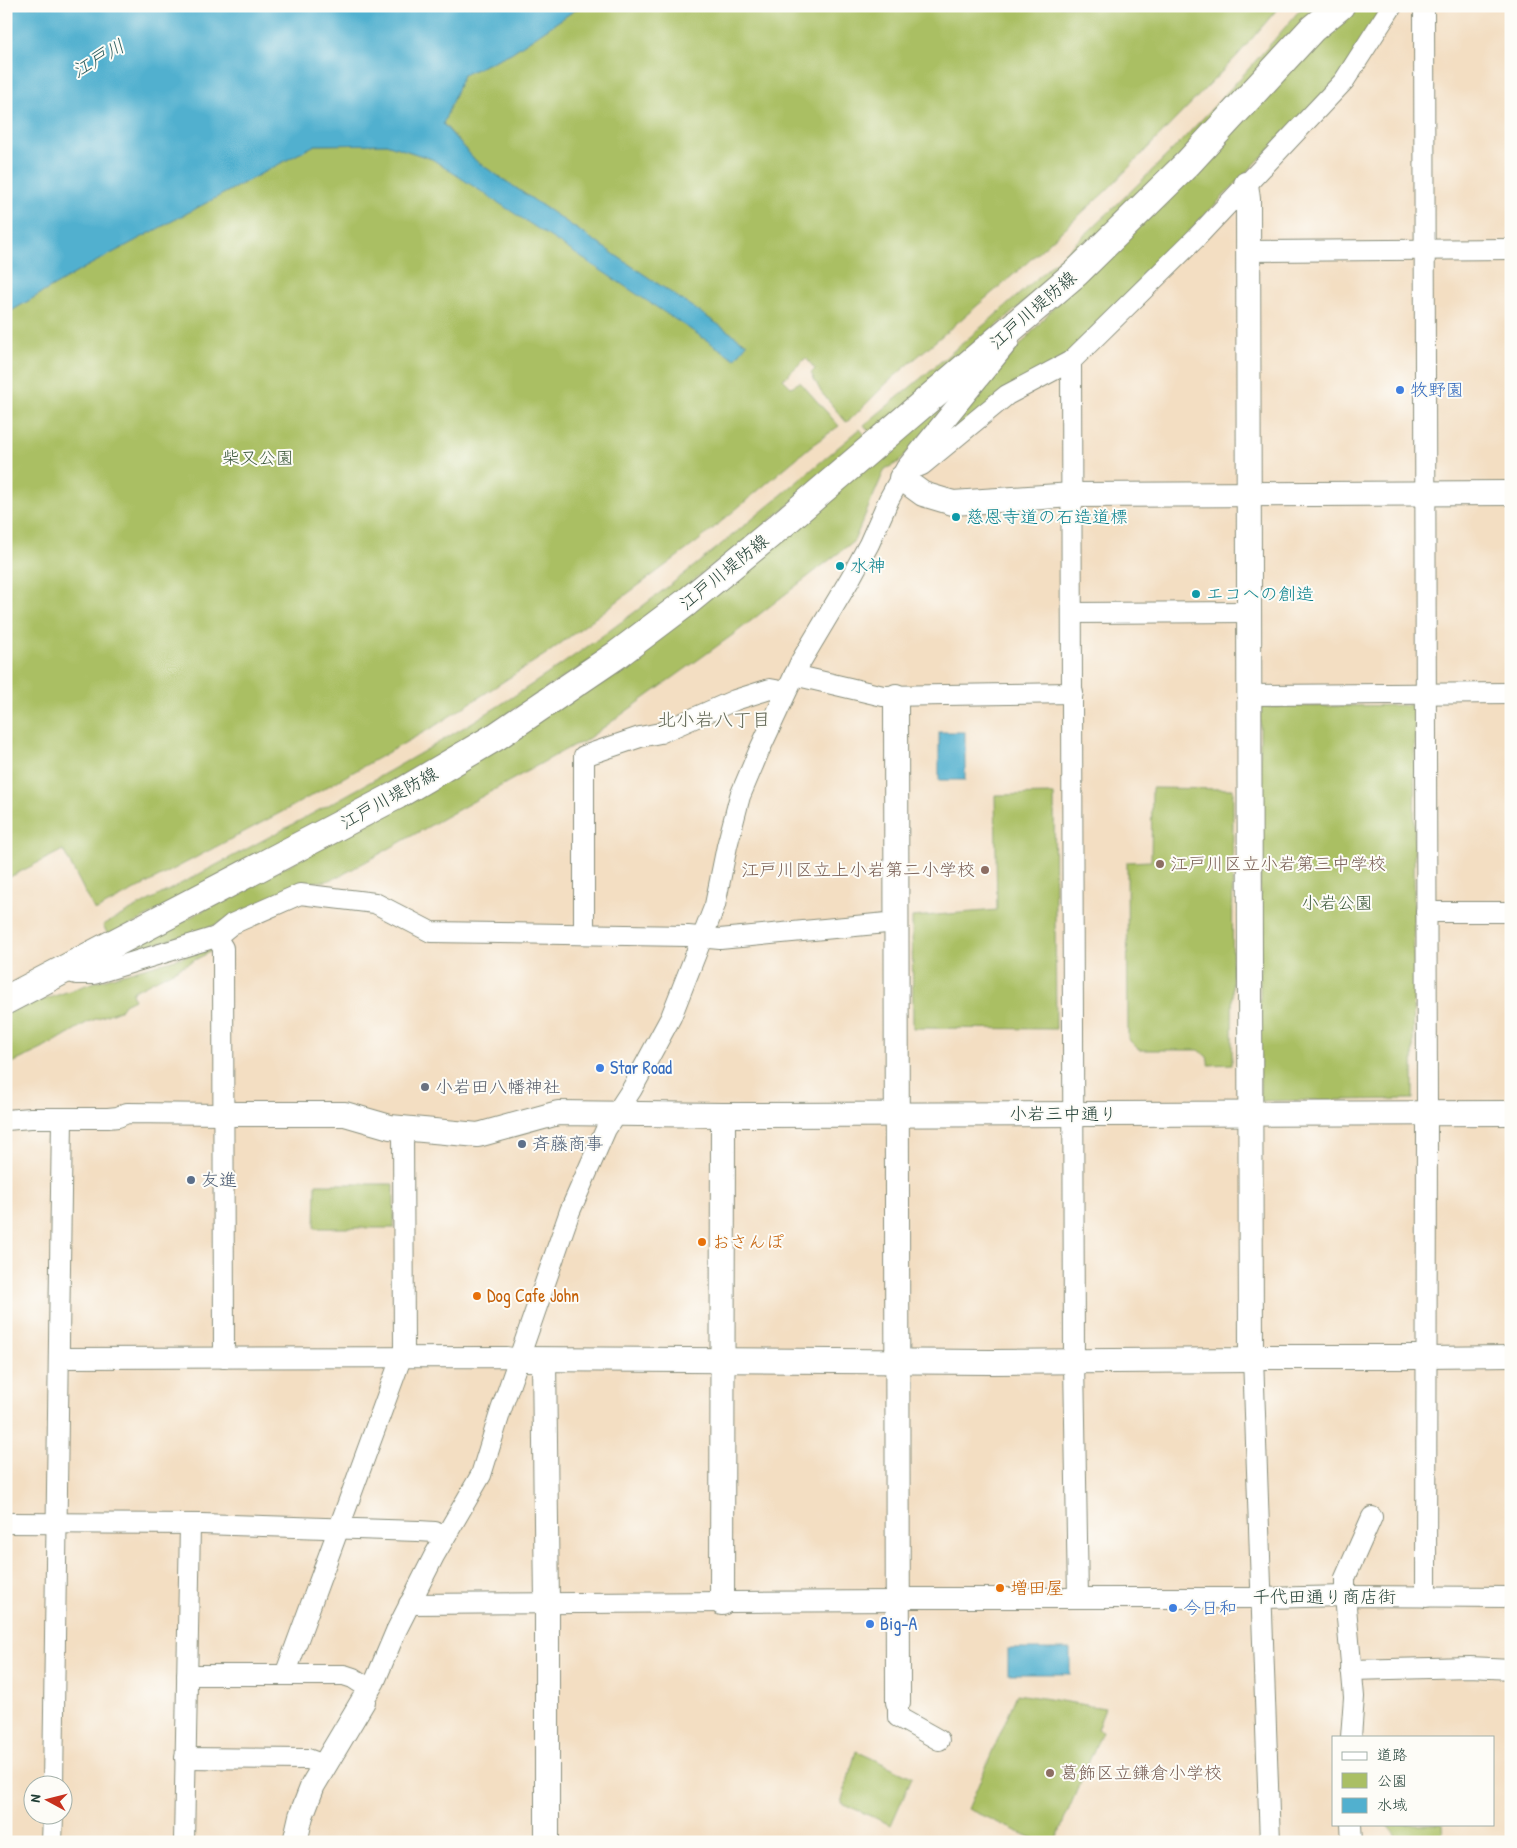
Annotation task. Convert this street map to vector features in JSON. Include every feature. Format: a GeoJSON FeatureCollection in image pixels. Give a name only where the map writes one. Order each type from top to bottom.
{"type":"FeatureCollection","features":[{"type":"Feature","properties":{"kind":"main road","name":"江戸川堤防線"},"geometry":{"type":"LineString","coordinates":[[6,1000],[397,795],[497,736],[618,654],[687,602],[780,526],[1076,272],[1182,169],[1312,29],[1340,6]]}},
{"type":"Feature","properties":{"kind":"street"},"geometry":{"type":"LineString","coordinates":[[903,475],[922,466],[1007,395],[1072,360],[1162,272],[1344,81],[1392,6]]}},
{"type":"Feature","properties":{"kind":"street"},"geometry":{"type":"LineString","coordinates":[[1424,6],[1427,1113],[1426,1597]]}},
{"type":"Feature","properties":{"kind":"street"},"geometry":{"type":"LineString","coordinates":[[1246,184],[1248,200],[1252,1357],[1270,1842]]}},
{"type":"Feature","properties":{"kind":"street"},"geometry":{"type":"LineString","coordinates":[[1248,251],[1511,249]]}},
{"type":"Feature","properties":{"kind":"street"},"geometry":{"type":"LineString","coordinates":[[295,1842],[306,1801],[324,1765],[367,1695],[444,1538],[481,1475],[501,1410],[570,1211],[606,1129],[632,1089],[671,1016],[708,927],[715,905],[740,796],[790,683],[854,572],[889,499],[915,456],[979,380],[1030,313]]}},
{"type":"Feature","properties":{"kind":"street"},"geometry":{"type":"LineString","coordinates":[[1072,360],[1074,1362],[1078,1597]]}},
{"type":"Feature","properties":{"kind":"street"},"geometry":{"type":"LineString","coordinates":[[903,475],[923,494],[953,503],[1072,495],[1511,493]]}},
{"type":"Feature","properties":{"kind":"street"},"geometry":{"type":"LineString","coordinates":[[1073,613],[1248,612]]}},
{"type":"Feature","properties":{"kind":"street"},"geometry":{"type":"LineString","coordinates":[[584,934],[584,756],[640,737],[660,733],[735,700],[790,683],[883,696],[1072,693]]}},
{"type":"Feature","properties":{"kind":"street"},"geometry":{"type":"LineString","coordinates":[[1249,694],[1511,693]]}},
{"type":"Feature","properties":{"kind":"street"},"geometry":{"type":"LineString","coordinates":[[896,696],[898,1717],[939,1740]]}},
{"type":"Feature","properties":{"kind":"street"},"geometry":{"type":"LineString","coordinates":[[62,970],[77,974],[94,974],[216,937],[232,924],[300,894],[375,903],[431,932],[720,938],[775,935],[897,922]]}},
{"type":"Feature","properties":{"kind":"street"},"geometry":{"type":"LineString","coordinates":[[1426,912],[1511,912]]}},
{"type":"Feature","properties":{"kind":"street"},"geometry":{"type":"LineString","coordinates":[[216,937],[223,948],[224,1358]]}},
{"type":"Feature","properties":{"kind":"street","name":"小岩三中通り"},"geometry":{"type":"LineString","coordinates":[[224,1114],[345,1114],[390,1127],[478,1135],[558,1114],[1251,1115],[1511,1112]]}},
{"type":"Feature","properties":{"kind":"street"},"geometry":{"type":"LineString","coordinates":[[6,1120],[108,1118],[118,1117],[127,1113],[224,1114]]}},
{"type":"Feature","properties":{"kind":"street"},"geometry":{"type":"LineString","coordinates":[[722,1603],[723,1115]]}},
{"type":"Feature","properties":{"kind":"street"},"geometry":{"type":"LineString","coordinates":[[53,1776],[62,1118]]}},
{"type":"Feature","properties":{"kind":"street"},"geometry":{"type":"LineString","coordinates":[[285,1674],[404,1350],[403,1128]]}},
{"type":"Feature","properties":{"kind":"street"},"geometry":{"type":"LineString","coordinates":[[59,1358],[1074,1362],[1251,1360],[1252,1357],[1511,1356]]}},
{"type":"Feature","properties":{"kind":"street"},"geometry":{"type":"LineString","coordinates":[[544,1360],[547,1842]]}},
{"type":"Feature","properties":{"kind":"street"},"geometry":{"type":"LineString","coordinates":[[1351,1736],[1354,1697],[1345,1578],[1372,1517]]}},
{"type":"Feature","properties":{"kind":"street"},"geometry":{"type":"LineString","coordinates":[[6,1523],[340,1528],[435,1532],[444,1538]]}},
{"type":"Feature","properties":{"kind":"street"},"geometry":{"type":"LineString","coordinates":[[184,1842],[190,1525]]}},
{"type":"Feature","properties":{"kind":"street","name":"千代田通り商店街"},"geometry":{"type":"LineString","coordinates":[[410,1604],[722,1603],[1078,1597],[1511,1597]]}},
{"type":"Feature","properties":{"kind":"street"},"geometry":{"type":"LineString","coordinates":[[1351,1670],[1470,1667],[1511,1669]]}},
{"type":"Feature","properties":{"kind":"street"},"geometry":{"type":"LineString","coordinates":[[187,1675],[344,1675],[353,1678],[367,1695]]}},
{"type":"Feature","properties":{"kind":"street"},"geometry":{"type":"LineString","coordinates":[[185,1758],[308,1759],[324,1765]]}},
{"type":"Feature","properties":{"kind":"street"},"geometry":{"type":"LineString","coordinates":[[52,1842],[53,1826]]}},
{"type":"Feature","properties":{"kind":"street"},"geometry":{"type":"LineString","coordinates":[[1351,1826],[1352,1842]]}},
{"type":"Feature","properties":{"kind":"green space","name":"柴又公園"},"geometry":{"type":"Polygon","coordinates":[[[581,6],[1280,6],[1237,56],[1107,190],[1020,269],[889,381],[851,419],[846,422],[821,392],[811,373],[815,369],[806,358],[783,379],[791,387],[800,382],[839,426],[811,446],[697,542],[549,652],[433,727],[293,806],[95,911],[63,850],[6,879],[6,314],[86,267],[315,145],[386,144],[432,159],[747,344],[476,161],[443,123],[463,75],[511,53],[581,6]]]}},
{"type":"Feature","properties":{"kind":"green space"},"geometry":{"type":"Polygon","coordinates":[[[1303,6],[1318,6],[1132,208],[872,435],[864,425],[1009,303],[1121,201],[1215,106],[1303,6]]]}},
{"type":"Feature","properties":{"kind":"green space"},"geometry":{"type":"Polygon","coordinates":[[[1362,6],[1383,6],[1341,76],[1074,349],[921,458],[1061,299],[1340,20],[1362,6]]]}},
{"type":"Feature","properties":{"kind":"green space"},"geometry":{"type":"Polygon","coordinates":[[[976,370],[899,462],[885,469],[854,541],[734,634],[582,743],[574,745],[340,876],[326,881],[300,883],[211,927],[119,955],[387,813],[976,370]]]}},
{"type":"Feature","properties":{"kind":"green space"},"geometry":{"type":"Polygon","coordinates":[[[860,429],[868,439],[756,532],[595,657],[437,759],[109,937],[103,925],[333,803],[446,738],[555,669],[673,583],[860,429]]]}},
{"type":"Feature","properties":{"kind":"green space","name":"小岩公園"},"geometry":{"type":"Polygon","coordinates":[[[1415,705],[1413,1099],[1260,1101],[1260,707],[1415,705]]]}},
{"type":"Feature","properties":{"kind":"green space"},"geometry":{"type":"Polygon","coordinates":[[[1152,788],[1233,789],[1232,1064],[1209,1065],[1207,1057],[1199,1050],[1139,1050],[1128,1039],[1127,862],[1151,861],[1152,788]]]}},
{"type":"Feature","properties":{"kind":"green space"},"geometry":{"type":"Polygon","coordinates":[[[1054,794],[1056,1029],[913,1028],[912,917],[997,910],[995,795],[1054,794]]]}},
{"type":"Feature","properties":{"kind":"green space"},"geometry":{"type":"Polygon","coordinates":[[[210,949],[212,951],[132,992],[134,999],[124,1004],[120,1010],[88,1022],[42,1049],[6,1066],[6,1013],[92,983],[210,949]]]}},
{"type":"Feature","properties":{"kind":"green space"},"geometry":{"type":"Polygon","coordinates":[[[316,1184],[394,1184],[394,1228],[315,1228],[316,1184]]]}},
{"type":"Feature","properties":{"kind":"green space"},"geometry":{"type":"Polygon","coordinates":[[[1017,1694],[1105,1708],[1097,1729],[1102,1731],[1055,1842],[1040,1842],[968,1809],[1017,1694]]]}},
{"type":"Feature","properties":{"kind":"green space"},"geometry":{"type":"Polygon","coordinates":[[[856,1751],[912,1777],[891,1825],[841,1803],[856,1751]]]}},
{"type":"Feature","properties":{"kind":"green space"},"geometry":{"type":"Polygon","coordinates":[[[1388,1826],[1442,1826],[1443,1842],[1401,1842],[1388,1826]]]}},
{"type":"Feature","properties":{"kind":"water","name":"江戸川"},"geometry":{"type":"Polygon","coordinates":[[[6,6],[581,6],[511,53],[463,75],[443,124],[476,161],[747,344],[735,359],[432,159],[386,144],[315,145],[86,267],[6,314],[6,6]]]}},
{"type":"Feature","properties":{"kind":"water"},"geometry":{"type":"Polygon","coordinates":[[[939,732],[965,732],[965,780],[939,780],[939,732]]]}},
{"type":"Feature","properties":{"kind":"water"},"geometry":{"type":"Polygon","coordinates":[[[1008,1649],[1070,1649],[1070,1674],[1008,1674],[1008,1649]]]}},
{"type":"Feature","properties":{"kind":"place","name":"牧野園"},"geometry":{"type":"Point","coordinates":[1400,390]}},
{"type":"Feature","properties":{"kind":"place","name":"慈恩寺道の石造道標"},"geometry":{"type":"Point","coordinates":[956,517]}},
{"type":"Feature","properties":{"kind":"place","name":"水神"},"geometry":{"type":"Point","coordinates":[840,566]}},
{"type":"Feature","properties":{"kind":"place","name":"エコへの創造"},"geometry":{"type":"Point","coordinates":[1196,594]}},
{"type":"Feature","properties":{"kind":"place","name":"江戸川区立小岩第三中学校"},"geometry":{"type":"Point","coordinates":[1160,864]}},
{"type":"Feature","properties":{"kind":"place","name":"江戸川区立上小岩第二小学校"},"geometry":{"type":"Point","coordinates":[985,870]}},
{"type":"Feature","properties":{"kind":"place","name":"Star Road"},"geometry":{"type":"Point","coordinates":[600,1068]}},
{"type":"Feature","properties":{"kind":"place","name":"小岩田八幡神社"},"geometry":{"type":"Point","coordinates":[425,1087]}},
{"type":"Feature","properties":{"kind":"place","name":"斉藤商事"},"geometry":{"type":"Point","coordinates":[522,1144]}},
{"type":"Feature","properties":{"kind":"place","name":"友進"},"geometry":{"type":"Point","coordinates":[191,1180]}},
{"type":"Feature","properties":{"kind":"place","name":"おさんぽ"},"geometry":{"type":"Point","coordinates":[702,1242]}},
{"type":"Feature","properties":{"kind":"place","name":"Dog Cafe John"},"geometry":{"type":"Point","coordinates":[477,1296]}},
{"type":"Feature","properties":{"kind":"place","name":"増田屋"},"geometry":{"type":"Point","coordinates":[1000,1588]}},
{"type":"Feature","properties":{"kind":"place","name":"今日和"},"geometry":{"type":"Point","coordinates":[1173,1608]}},
{"type":"Feature","properties":{"kind":"place","name":"Big-A"},"geometry":{"type":"Point","coordinates":[870,1624]}},
{"type":"Feature","properties":{"kind":"place","name":"葛飾区立鎌倉小学校"},"geometry":{"type":"Point","coordinates":[1050,1773]}},
{"type":"Feature","properties":{"kind":"district","name":"北小岩八丁目"},"geometry":{"type":"Point","coordinates":[714,719]}}]}
